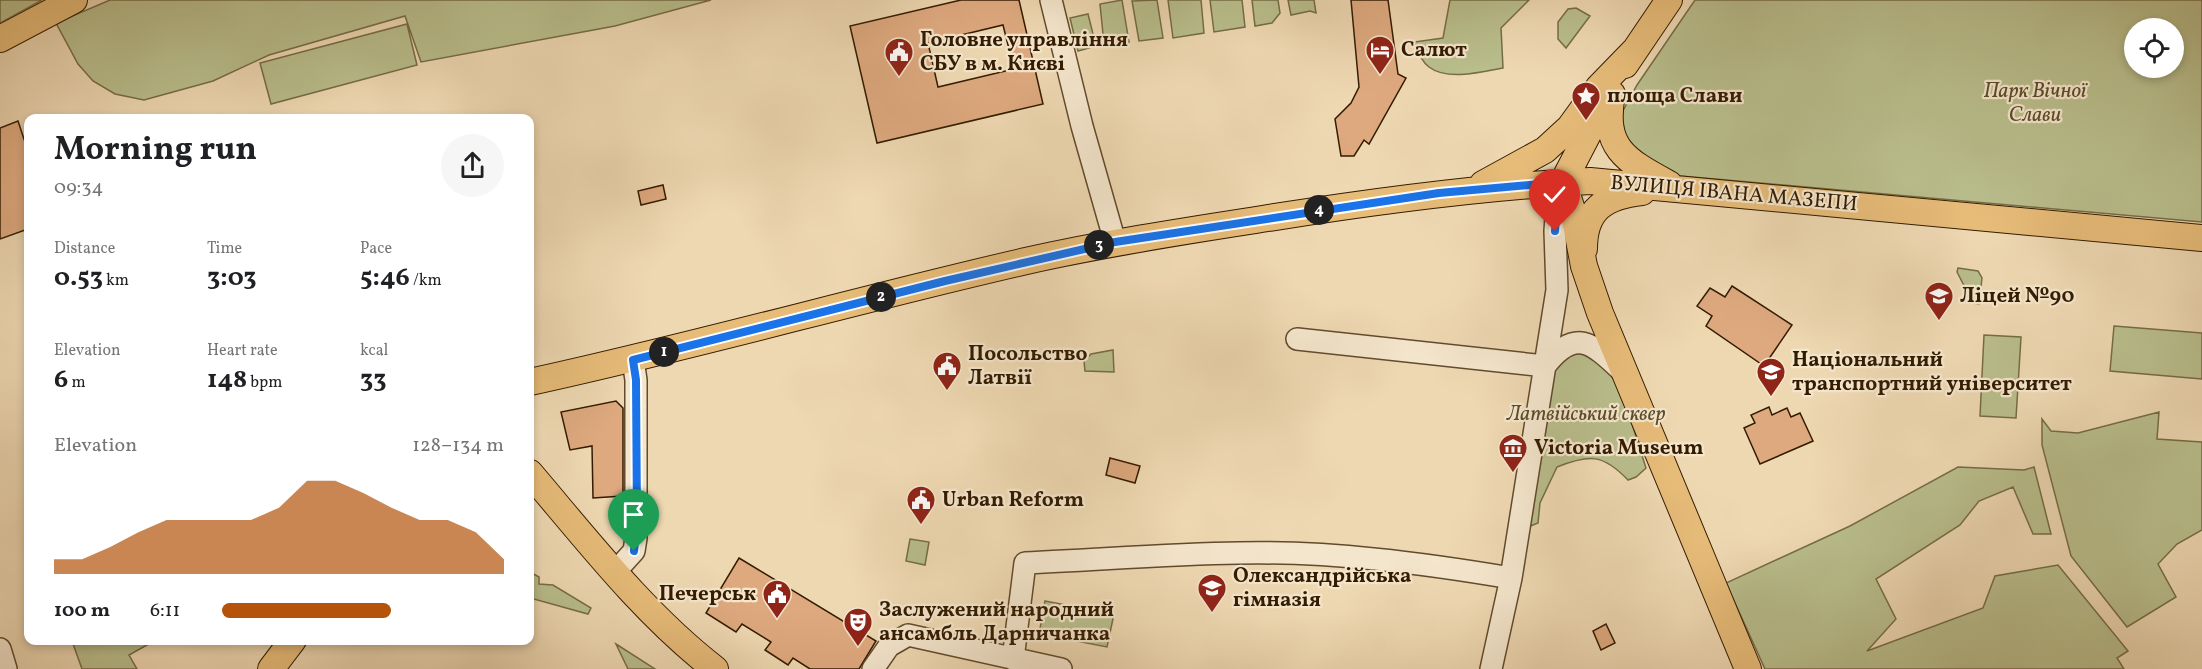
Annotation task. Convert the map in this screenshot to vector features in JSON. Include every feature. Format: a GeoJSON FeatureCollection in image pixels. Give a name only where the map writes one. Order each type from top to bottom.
{"type":"FeatureCollection","features":[{"type":"Feature","properties":{"kind":"main road"},"geometry":{"type":"LineString","coordinates":[[0,39],[74,0]]}},
{"type":"Feature","properties":{"kind":"main road"},"geometry":{"type":"LineString","coordinates":[[1668,0],[1614,84],[1563,182],[1575,219],[1584,266],[1624,372],[1748,669]]}},
{"type":"Feature","properties":{"kind":"main road"},"geometry":{"type":"LineString","coordinates":[[1463,191],[1485,183],[1545,150],[1570,128],[1599,87],[1634,51]]}},
{"type":"Feature","properties":{"kind":"main road"},"geometry":{"type":"LineString","coordinates":[[1614,84],[1609,123],[1613,142],[1644,171],[1678,189]]}},
{"type":"Feature","properties":{"kind":"main road","name":"ВУЛИЦЯ ІВАНА МАЗЕПИ"},"geometry":{"type":"LineString","coordinates":[[534,381],[633,360],[956,278],[1115,242],[1329,208],[1463,191],[1563,182],[1590,181],[2202,238]]}},
{"type":"Feature","properties":{"kind":"main road"},"geometry":{"type":"LineString","coordinates":[[1584,266],[1584,237],[1591,217],[1600,206],[1611,197],[1678,189]]}},
{"type":"Feature","properties":{"kind":"main road"},"geometry":{"type":"LineString","coordinates":[[534,478],[615,573],[683,642],[715,669]]}},
{"type":"Feature","properties":{"kind":"main road"},"geometry":{"type":"LineString","coordinates":[[271,669],[289,645]]}},
{"type":"Feature","properties":{"kind":"street"},"geometry":{"type":"LineString","coordinates":[[1051,0],[1082,126],[1115,242]]}},
{"type":"Feature","properties":{"kind":"street"},"geometry":{"type":"LineString","coordinates":[[1491,669],[1511,578],[1557,290],[1555,231],[1557,204],[1563,182]]}},
{"type":"Feature","properties":{"kind":"street"},"geometry":{"type":"LineString","coordinates":[[1297,339],[1545,366]]}},
{"type":"Feature","properties":{"kind":"street"},"geometry":{"type":"LineString","coordinates":[[1545,366],[1564,346],[1576,342],[1587,343],[1595,347],[1624,372]]}},
{"type":"Feature","properties":{"kind":"street"},"geometry":{"type":"LineString","coordinates":[[615,573],[634,551],[636,538],[636,380],[633,360]]}},
{"type":"Feature","properties":{"kind":"street"},"geometry":{"type":"LineString","coordinates":[[1013,658],[1025,563],[1239,553],[1288,554],[1433,564],[1511,578]]}},
{"type":"Feature","properties":{"kind":"street"},"geometry":{"type":"LineString","coordinates":[[873,669],[889,646],[908,635],[1061,669]]}},
{"type":"Feature","properties":{"kind":"street"},"geometry":{"type":"LineString","coordinates":[[0,649],[6,669]]}},
{"type":"Feature","properties":{"kind":"green space"},"geometry":{"type":"Polygon","coordinates":[[[0,0],[42,0],[0,23],[0,0]]]}},
{"type":"Feature","properties":{"kind":"green space"},"geometry":{"type":"Polygon","coordinates":[[[110,0],[711,0],[615,26],[421,62],[405,16],[269,55],[213,81],[144,100],[115,94],[93,81],[78,64],[56,23],[110,0]]]}},
{"type":"Feature","properties":{"kind":"green space"},"geometry":{"type":"Polygon","coordinates":[[[1122,0],[1129,42],[1104,44],[1100,4],[1122,0]]]}},
{"type":"Feature","properties":{"kind":"green space"},"geometry":{"type":"Polygon","coordinates":[[[1157,0],[1163,38],[1139,41],[1132,1],[1157,0]]]}},
{"type":"Feature","properties":{"kind":"green space"},"geometry":{"type":"Polygon","coordinates":[[[1168,0],[1201,0],[1204,33],[1173,38],[1168,0]]]}},
{"type":"Feature","properties":{"kind":"green space"},"geometry":{"type":"Polygon","coordinates":[[[1210,0],[1242,0],[1245,27],[1214,32],[1210,0]]]}},
{"type":"Feature","properties":{"kind":"green space"},"geometry":{"type":"Polygon","coordinates":[[[1252,0],[1278,0],[1280,13],[1272,23],[1255,26],[1252,0]]]}},
{"type":"Feature","properties":{"kind":"green space"},"geometry":{"type":"Polygon","coordinates":[[[1288,0],[1314,0],[1316,13],[1310,11],[1291,15],[1288,0]]]}},
{"type":"Feature","properties":{"kind":"green space"},"geometry":{"type":"Polygon","coordinates":[[[1450,0],[1529,0],[1501,28],[1503,68],[1455,75],[1436,71],[1424,62],[1414,42],[1443,38],[1450,0]]]}},
{"type":"Feature","properties":{"kind":"green space","name":"Парк Вічної Слави"},"geometry":{"type":"Polygon","coordinates":[[[1695,0],[2202,0],[2202,222],[1681,176],[1649,167],[1625,147],[1619,118],[1637,85],[1695,0]]]}},
{"type":"Feature","properties":{"kind":"green space"},"geometry":{"type":"Polygon","coordinates":[[[1576,8],[1590,16],[1566,48],[1558,39],[1558,22],[1568,9],[1576,8]]]}},
{"type":"Feature","properties":{"kind":"green space"},"geometry":{"type":"Polygon","coordinates":[[[1088,14],[1096,46],[1078,51],[1070,18],[1088,14]]]}},
{"type":"Feature","properties":{"kind":"green space"},"geometry":{"type":"Polygon","coordinates":[[[407,24],[417,65],[271,104],[260,63],[407,24]]]}},
{"type":"Feature","properties":{"kind":"green space"},"geometry":{"type":"Polygon","coordinates":[[[1958,268],[1978,271],[1982,278],[1979,304],[1973,303],[1957,272],[1958,268]]]}},
{"type":"Feature","properties":{"kind":"green space"},"geometry":{"type":"Polygon","coordinates":[[[2114,326],[2202,333],[2202,379],[2110,371],[2114,326]]]}},
{"type":"Feature","properties":{"kind":"green space"},"geometry":{"type":"Polygon","coordinates":[[[1984,335],[2021,337],[2016,418],[1980,416],[1984,335]]]}},
{"type":"Feature","properties":{"kind":"green space","name":"Латвійський сквер"},"geometry":{"type":"Polygon","coordinates":[[[1578,349],[1603,355],[1618,380],[1646,468],[1636,477],[1628,480],[1611,465],[1595,459],[1579,460],[1557,467],[1540,503],[1538,523],[1528,527],[1549,377],[1560,359],[1578,349]]]}},
{"type":"Feature","properties":{"kind":"green space"},"geometry":{"type":"Polygon","coordinates":[[[1113,350],[1114,372],[1085,371],[1084,361],[1091,354],[1113,350]]]}},
{"type":"Feature","properties":{"kind":"green space"},"geometry":{"type":"Polygon","coordinates":[[[2159,412],[2157,439],[2202,442],[2202,530],[2177,544],[2158,564],[2176,597],[2127,627],[2071,556],[2042,445],[2042,419],[2051,431],[2078,433],[2159,412]]]}},
{"type":"Feature","properties":{"kind":"green space"},"geometry":{"type":"Polygon","coordinates":[[[1958,467],[2024,470],[2034,467],[2051,534],[2033,534],[2013,487],[1979,501],[1960,525],[1876,579],[1896,619],[1867,651],[1983,608],[1995,576],[2058,565],[2128,651],[2117,658],[2124,669],[1765,669],[1726,583],[1850,526],[1958,467]]]}},
{"type":"Feature","properties":{"kind":"green space"},"geometry":{"type":"Polygon","coordinates":[[[910,539],[929,542],[925,565],[906,561],[910,539]]]}},
{"type":"Feature","properties":{"kind":"green space"},"geometry":{"type":"Polygon","coordinates":[[[534,574],[539,577],[539,584],[553,585],[591,608],[588,614],[534,599],[534,574]]]}},
{"type":"Feature","properties":{"kind":"green space"},"geometry":{"type":"Polygon","coordinates":[[[1045,601],[1114,614],[1107,647],[1039,634],[1045,601]]]}},
{"type":"Feature","properties":{"kind":"green space"},"geometry":{"type":"Polygon","coordinates":[[[616,644],[655,669],[628,669],[616,644]]]}},
{"type":"Feature","properties":{"kind":"green space"},"geometry":{"type":"Polygon","coordinates":[[[73,645],[147,645],[129,655],[137,669],[82,669],[73,645]]]}},
{"type":"Feature","properties":{"kind":"building","name":"Головне управління СБУ в м. Києві"},"geometry":{"type":"Polygon","coordinates":[[[961,0],[1019,0],[1043,104],[877,143],[850,26],[961,0]],[[1003,25],[928,43],[938,87],[1014,69],[1003,25]]]}},
{"type":"Feature","properties":{"kind":"building","name":"Салют"},"geometry":{"type":"Polygon","coordinates":[[[1351,0],[1388,0],[1398,74],[1406,78],[1369,144],[1364,140],[1354,156],[1341,156],[1335,119],[1351,103],[1359,87],[1351,0]]]}},
{"type":"Feature","properties":{"kind":"building"},"geometry":{"type":"Polygon","coordinates":[[[18,121],[24,139],[24,230],[0,239],[0,128],[18,121]]]}},
{"type":"Feature","properties":{"kind":"building"},"geometry":{"type":"Polygon","coordinates":[[[663,185],[666,199],[641,205],[638,191],[663,185]]]}},
{"type":"Feature","properties":{"kind":"building"},"geometry":{"type":"Polygon","coordinates":[[[1732,286],[1792,325],[1764,366],[1706,326],[1712,316],[1697,306],[1710,288],[1725,297],[1732,286]]]}},
{"type":"Feature","properties":{"kind":"building"},"geometry":{"type":"Polygon","coordinates":[[[616,401],[623,408],[623,496],[593,498],[592,446],[570,450],[561,412],[616,401]]]}},
{"type":"Feature","properties":{"kind":"building"},"geometry":{"type":"Polygon","coordinates":[[[1769,407],[1772,415],[1787,408],[1791,417],[1800,413],[1813,441],[1760,464],[1744,428],[1755,423],[1751,415],[1769,407]]]}},
{"type":"Feature","properties":{"kind":"building"},"geometry":{"type":"Polygon","coordinates":[[[1110,458],[1140,466],[1135,483],[1106,475],[1110,458]]]}},
{"type":"Feature","properties":{"kind":"building","name":"Печерськ"},"geometry":{"type":"Polygon","coordinates":[[[739,558],[876,641],[859,669],[810,669],[793,658],[788,665],[765,650],[771,642],[742,624],[736,632],[706,613],[739,558]]]}},
{"type":"Feature","properties":{"kind":"building"},"geometry":{"type":"Polygon","coordinates":[[[1606,624],[1615,643],[1601,650],[1593,631],[1606,624]]]}},
{"type":"Feature","properties":{"kind":"place","name":"Салют"},"geometry":{"type":"Point","coordinates":[1380,76]}},
{"type":"Feature","properties":{"kind":"place","name":"Головне управління СБУ в м. Києві"},"geometry":{"type":"Point","coordinates":[899,78]}},
{"type":"Feature","properties":{"kind":"place","name":"площа Слави"},"geometry":{"type":"Point","coordinates":[1586,122]}},
{"type":"Feature","properties":{"kind":"place","name":"Ліцей №90"},"geometry":{"type":"Point","coordinates":[1939,322]}},
{"type":"Feature","properties":{"kind":"place","name":"Посольство Латвії"},"geometry":{"type":"Point","coordinates":[947,392]}},
{"type":"Feature","properties":{"kind":"place","name":"Національний транспортний університет"},"geometry":{"type":"Point","coordinates":[1771,398]}},
{"type":"Feature","properties":{"kind":"place","name":"Victoria Museum"},"geometry":{"type":"Point","coordinates":[1513,474]}},
{"type":"Feature","properties":{"kind":"place","name":"Urban Reform"},"geometry":{"type":"Point","coordinates":[921,526]}},
{"type":"Feature","properties":{"kind":"place","name":"Олександрійська гімназія"},"geometry":{"type":"Point","coordinates":[1212,614]}},
{"type":"Feature","properties":{"kind":"place","name":"Печерськ"},"geometry":{"type":"Point","coordinates":[777,620]}},
{"type":"Feature","properties":{"kind":"place","name":"Заслужений народний ансамбль Дарничанка"},"geometry":{"type":"Point","coordinates":[858,648]}},
{"type":"Feature","properties":{"kind":"route"},"geometry":{"type":"LineString","coordinates":[[634,551],[637,521],[636,380],[633,360],[1026,261],[1115,242],[1329,208],[1439,193],[1531,183],[1563,182],[1557,204],[1555,231]]}}]}
